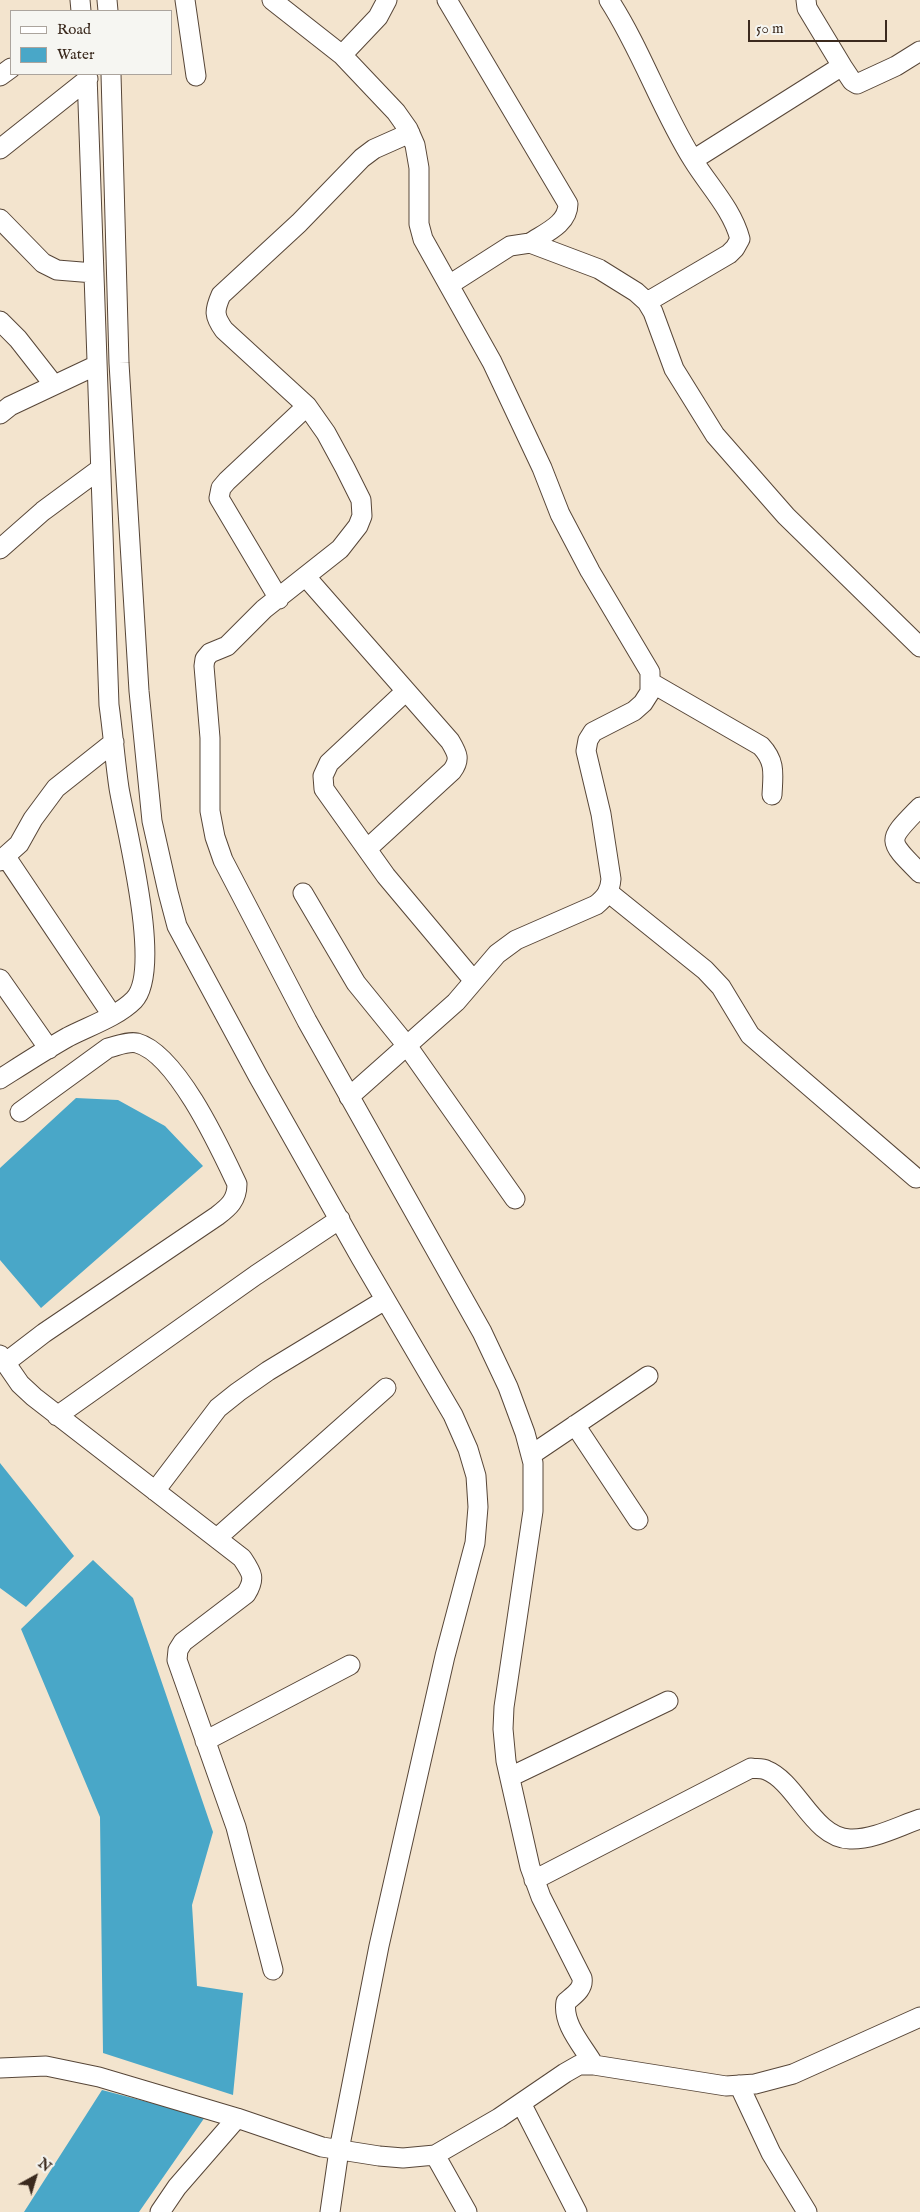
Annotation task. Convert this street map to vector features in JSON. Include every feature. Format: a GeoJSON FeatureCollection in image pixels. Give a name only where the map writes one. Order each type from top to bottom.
{"type":"FeatureCollection","features":[{"type":"Feature","properties":{"kind":"street"},"geometry":{"type":"LineString","coordinates":[[185,0],[196,76]]}},
{"type":"Feature","properties":{"kind":"street"},"geometry":{"type":"LineString","coordinates":[[272,0],[342,55],[396,112],[410,134],[415,145],[419,168],[418,224],[423,239],[492,362],[542,468],[560,514],[590,571],[650,672],[650,692],[643,703],[634,711],[594,732],[588,740],[586,751],[601,814],[611,878],[605,898],[596,905],[516,940],[497,954],[456,1002],[408,1047],[349,1097]]}},
{"type":"Feature","properties":{"kind":"street"},"geometry":{"type":"LineString","coordinates":[[342,55],[378,17],[387,0]]}},
{"type":"Feature","properties":{"kind":"street"},"geometry":{"type":"LineString","coordinates":[[447,0],[568,204],[568,214],[561,222],[530,243],[510,246],[449,285]]}},
{"type":"Feature","properties":{"kind":"street"},"geometry":{"type":"LineString","coordinates":[[609,0],[626,26],[661,104],[693,160],[734,220],[740,239],[729,254],[647,302]]}},
{"type":"Feature","properties":{"kind":"street"},"geometry":{"type":"LineString","coordinates":[[806,0],[807,8],[842,66],[852,81],[858,84],[896,66],[920,51]]}},
{"type":"Feature","properties":{"kind":"street"},"geometry":{"type":"LineString","coordinates":[[693,160],[842,66]]}},
{"type":"Feature","properties":{"kind":"street"},"geometry":{"type":"LineString","coordinates":[[111,75],[119,364],[140,700],[152,821],[177,926],[258,1076],[385,1300],[453,1415],[476,1476],[478,1507],[475,1543],[445,1656],[382,1936],[331,2149],[330,2212]]}},
{"type":"Feature","properties":{"kind":"street"},"geometry":{"type":"LineString","coordinates":[[0,149],[87,76]]}},
{"type":"Feature","properties":{"kind":"street"},"geometry":{"type":"LineString","coordinates":[[0,1079],[48,1049],[124,1008],[135,999],[142,987],[145,972],[140,901],[119,787],[109,696],[87,76]]}},
{"type":"Feature","properties":{"kind":"street"},"geometry":{"type":"LineString","coordinates":[[410,134],[374,149],[362,158],[299,223],[221,295],[214,309],[216,319],[224,330],[306,406],[326,433],[361,500],[362,516],[358,526],[340,549],[264,609],[227,646],[210,653],[205,659],[210,738],[210,810],[215,837],[223,860],[307,1021],[482,1332],[508,1387],[526,1433],[531,1456],[533,1511],[504,1707],[503,1730],[510,1777],[534,1880],[540,1897],[581,1972],[583,1984],[579,1991],[566,2002],[564,2011],[567,2021],[594,2065]]}},
{"type":"Feature","properties":{"kind":"street"},"geometry":{"type":"LineString","coordinates":[[0,219],[43,263],[57,270],[94,273]]}},
{"type":"Feature","properties":{"kind":"street"},"geometry":{"type":"LineString","coordinates":[[530,243],[599,269],[636,292],[647,302],[653,312],[674,369],[715,435],[786,516],[920,647]]}},
{"type":"Feature","properties":{"kind":"street"},"geometry":{"type":"LineString","coordinates":[[0,322],[18,339],[54,385]]}},
{"type":"Feature","properties":{"kind":"street"},"geometry":{"type":"LineString","coordinates":[[0,414],[54,385],[97,365]]}},
{"type":"Feature","properties":{"kind":"street"},"geometry":{"type":"LineString","coordinates":[[279,599],[219,498],[221,488],[227,481],[306,406]]}},
{"type":"Feature","properties":{"kind":"street"},"geometry":{"type":"LineString","coordinates":[[0,549],[44,511],[100,469]]}},
{"type":"Feature","properties":{"kind":"street"},"geometry":{"type":"LineString","coordinates":[[306,577],[450,741],[458,755],[458,764],[367,849]]}},
{"type":"Feature","properties":{"kind":"street"},"geometry":{"type":"LineString","coordinates":[[650,682],[761,746],[772,761],[772,795]]}},
{"type":"Feature","properties":{"kind":"street"},"geometry":{"type":"LineString","coordinates":[[406,690],[329,764],[323,776],[324,789],[386,876],[474,981]]}},
{"type":"Feature","properties":{"kind":"street"},"geometry":{"type":"LineString","coordinates":[[112,1015],[3,859],[19,844],[33,819],[56,788],[114,742]]}},
{"type":"Feature","properties":{"kind":"street"},"geometry":{"type":"LineString","coordinates":[[920,807],[899,829],[894,838],[895,846],[900,854],[920,873]]}},
{"type":"Feature","properties":{"kind":"street"},"geometry":{"type":"LineString","coordinates":[[608,892],[704,970],[721,987],[750,1035],[916,1178]]}},
{"type":"Feature","properties":{"kind":"street"},"geometry":{"type":"LineString","coordinates":[[303,893],[356,983],[408,1047],[515,1199]]}},
{"type":"Feature","properties":{"kind":"street"},"geometry":{"type":"LineString","coordinates":[[0,979],[48,1049]]}},
{"type":"Feature","properties":{"kind":"street"},"geometry":{"type":"LineString","coordinates":[[20,1112],[108,1048],[122,1044],[137,1043],[155,1052],[177,1077],[212,1130],[237,1184],[237,1192],[231,1205],[217,1216],[3,1359],[20,1384],[57,1416],[242,1558],[251,1573],[252,1584],[246,1594],[183,1642],[178,1650],[177,1660],[236,1827],[273,1970]]}},
{"type":"Feature","properties":{"kind":"street"},"geometry":{"type":"LineString","coordinates":[[57,1416],[256,1275],[340,1219]]}},
{"type":"Feature","properties":{"kind":"street"},"geometry":{"type":"LineString","coordinates":[[155,1490],[218,1408],[268,1371],[385,1300]]}},
{"type":"Feature","properties":{"kind":"street"},"geometry":{"type":"LineString","coordinates":[[531,1456],[648,1376]]}},
{"type":"Feature","properties":{"kind":"street"},"geometry":{"type":"LineString","coordinates":[[217,1538],[386,1388]]}},
{"type":"Feature","properties":{"kind":"street"},"geometry":{"type":"LineString","coordinates":[[575,1426],[638,1520]]}},
{"type":"Feature","properties":{"kind":"street"},"geometry":{"type":"LineString","coordinates":[[205,1741],[350,1665]]}},
{"type":"Feature","properties":{"kind":"street"},"geometry":{"type":"LineString","coordinates":[[510,1777],[668,1701]]}},
{"type":"Feature","properties":{"kind":"street"},"geometry":{"type":"LineString","coordinates":[[534,1880],[751,1768],[766,1770],[779,1779],[819,1824],[836,1838],[864,1838],[920,1819]]}},
{"type":"Feature","properties":{"kind":"street"},"geometry":{"type":"LineString","coordinates":[[0,2068],[46,2066],[98,2077],[237,2118],[331,2149],[395,2157],[435,2155],[457,2144],[565,2073],[579,2066],[594,2065],[726,2086],[755,2084],[793,2074],[920,2017]]}},
{"type":"Feature","properties":{"kind":"street"},"geometry":{"type":"LineString","coordinates":[[739,2085],[771,2153],[806,2212]]}},
{"type":"Feature","properties":{"kind":"street"},"geometry":{"type":"LineString","coordinates":[[521,2103],[577,2212]]}},
{"type":"Feature","properties":{"kind":"street"},"geometry":{"type":"LineString","coordinates":[[160,2212],[177,2188],[237,2118]]}},
{"type":"Feature","properties":{"kind":"street"},"geometry":{"type":"LineString","coordinates":[[435,2155],[467,2212]]}},
{"type":"Feature","properties":{"kind":"water"},"geometry":{"type":"Polygon","coordinates":[[[76,1098],[118,1100],[165,1126],[203,1166],[41,1308],[0,1260],[0,1168],[76,1098]]]}},
{"type":"Feature","properties":{"kind":"water"},"geometry":{"type":"Polygon","coordinates":[[[0,1463],[74,1556],[26,1607],[0,1588],[0,1463]]]}},
{"type":"Feature","properties":{"kind":"water"},"geometry":{"type":"Polygon","coordinates":[[[93,1560],[133,1598],[213,1832],[192,1905],[197,1986],[243,1993],[233,2095],[103,2053],[100,1817],[21,1629],[93,1560]]]}},
{"type":"Feature","properties":{"kind":"water"},"geometry":{"type":"Polygon","coordinates":[[[102,2090],[205,2117],[139,2212],[24,2212],[102,2090]]]}}]}
